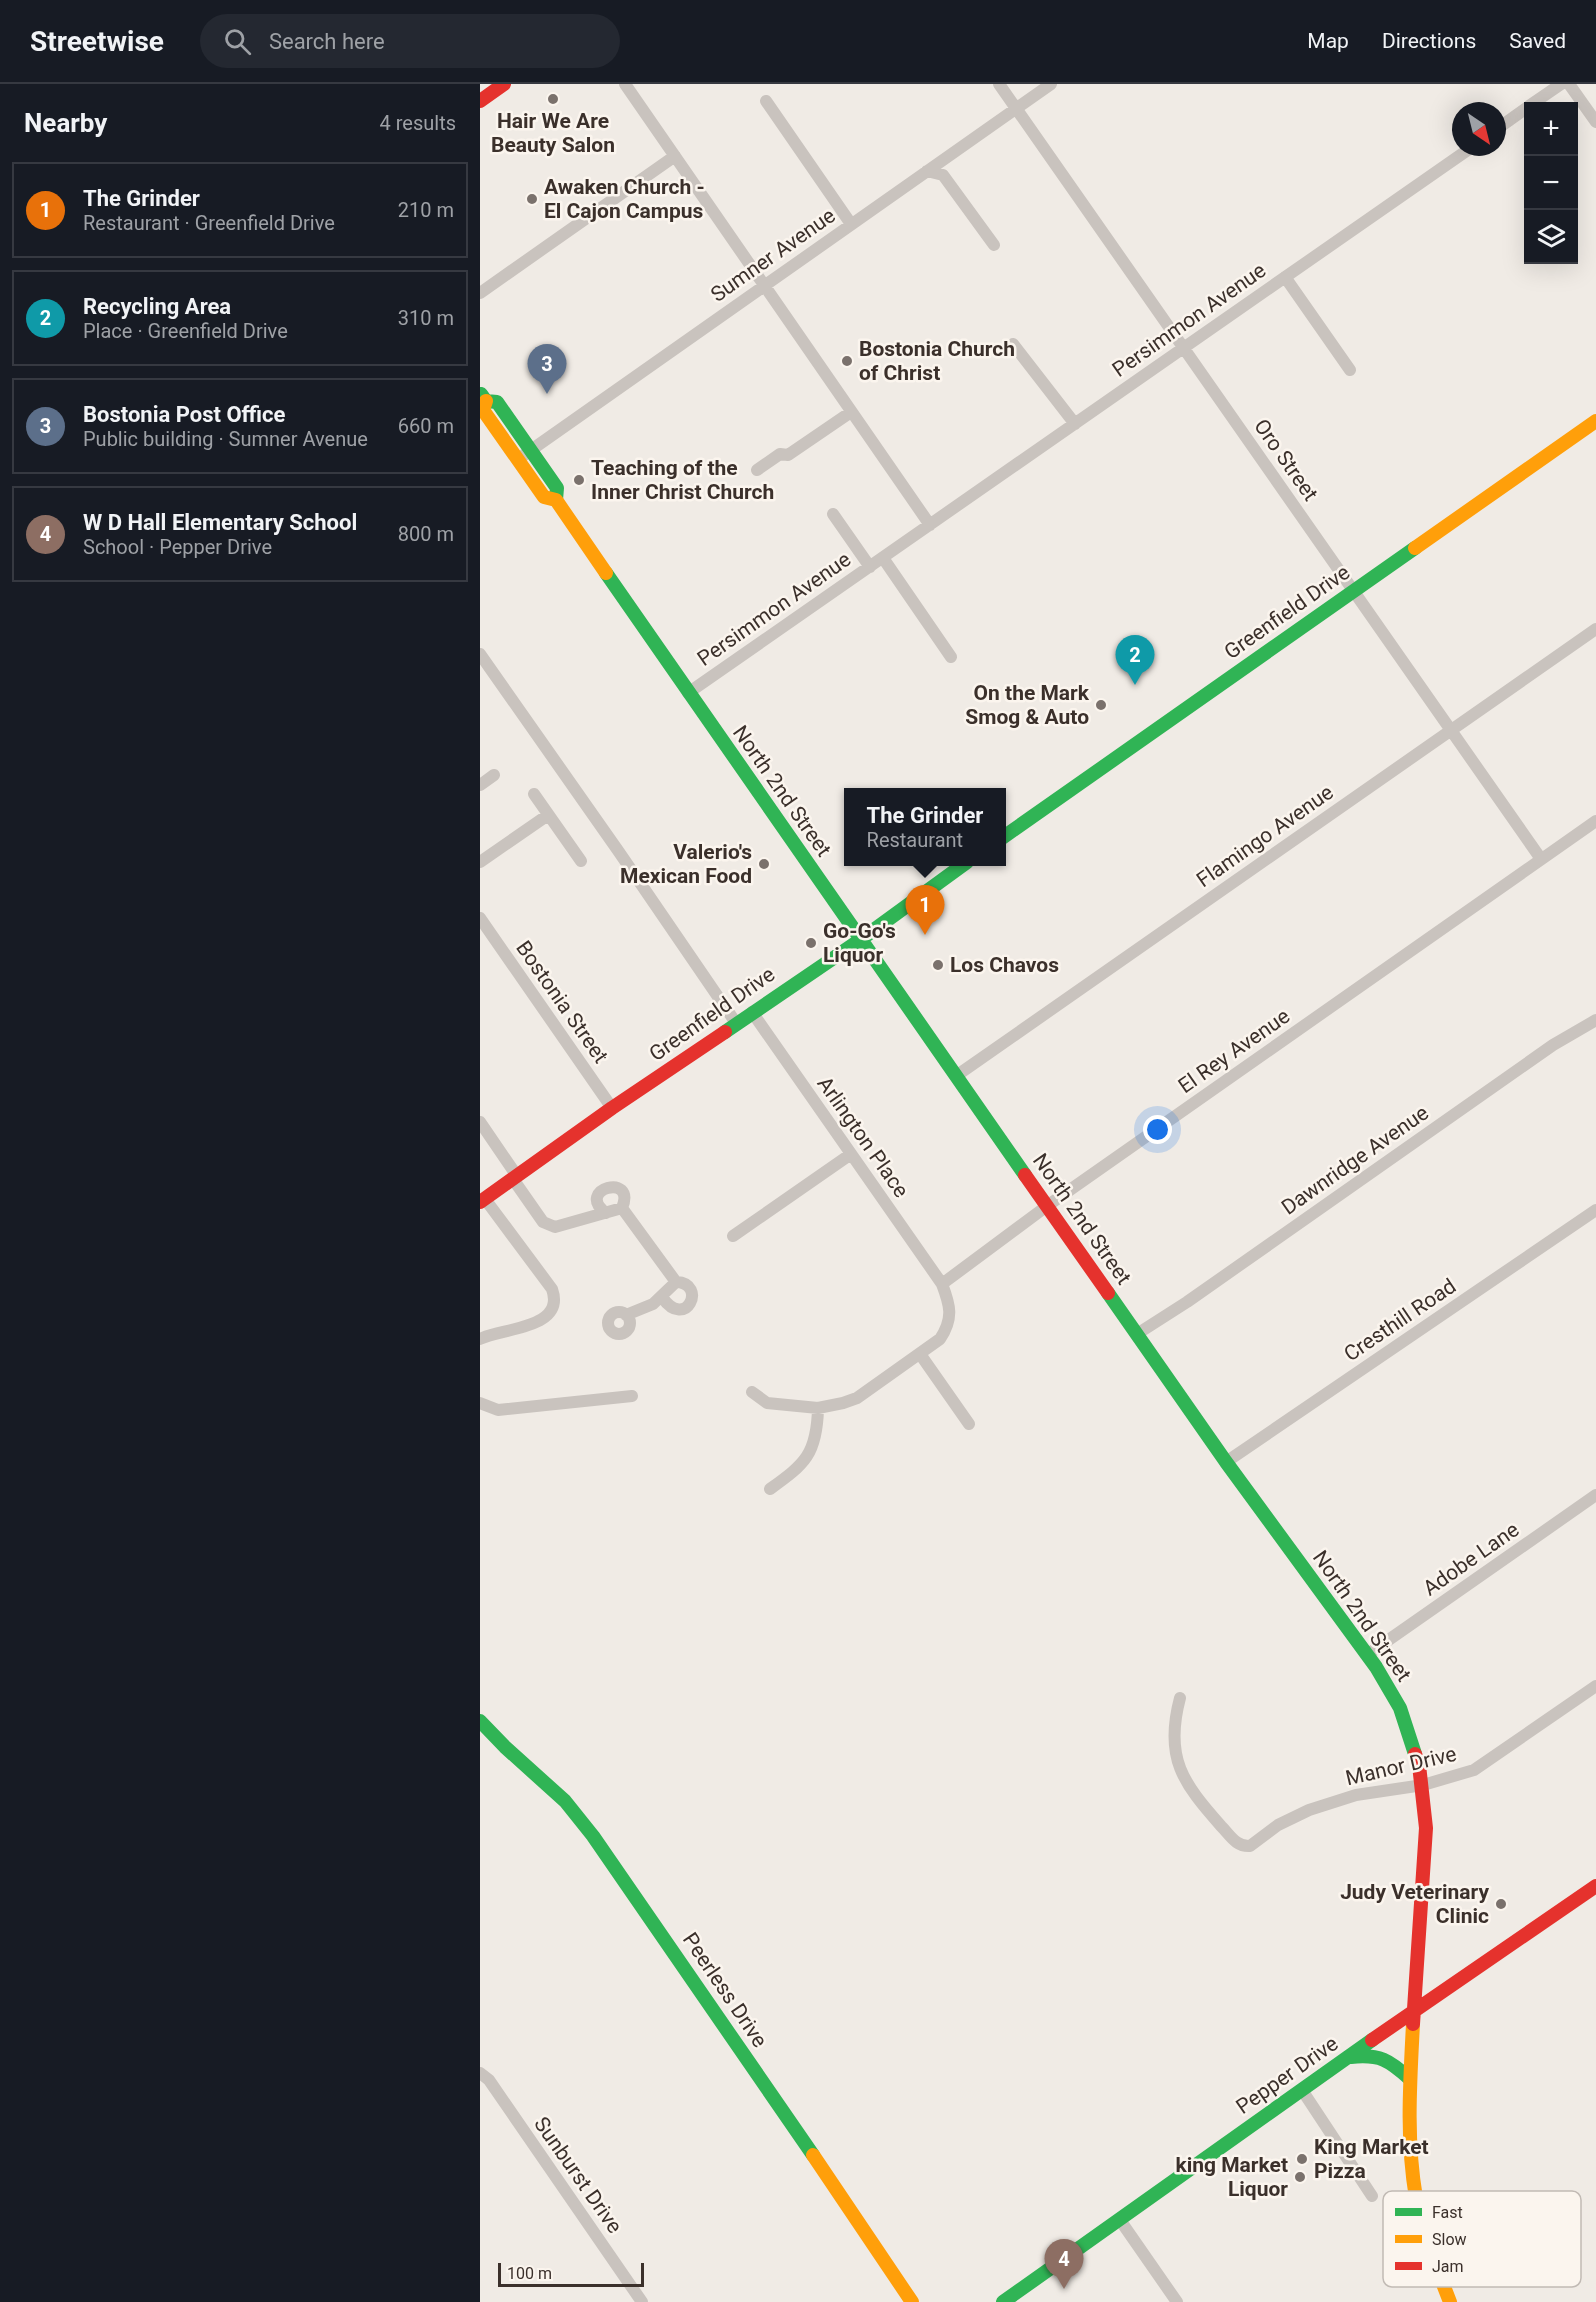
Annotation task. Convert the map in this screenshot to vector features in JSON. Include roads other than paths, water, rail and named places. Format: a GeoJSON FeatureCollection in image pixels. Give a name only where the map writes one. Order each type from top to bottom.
{"type":"FeatureCollection","features":[{"type":"Feature","properties":{"kind":"main road"},"geometry":{"type":"LineString","coordinates":[[480,101],[504,84]]}},
{"type":"Feature","properties":{"kind":"main road","name":"North 2nd Street"},"geometry":{"type":"LineString","coordinates":[[556,500],[544,497],[483,410],[483,397],[497,402],[531,450],[557,488],[556,500],[688,693],[1226,1462],[1385,1680],[1400,1708],[1414,1745],[1423,1785],[1426,1828],[1408,2114],[1415,2191]]}},
{"type":"Feature","properties":{"kind":"main road"},"geometry":{"type":"LineString","coordinates":[[489,418],[504,428],[515,444],[531,450]]}},
{"type":"Feature","properties":{"kind":"main road","name":"Greenfield Drive"},"geometry":{"type":"LineString","coordinates":[[1006,835],[1596,421]]}},
{"type":"Feature","properties":{"kind":"main road","name":"Greenfield Drive"},"geometry":{"type":"LineString","coordinates":[[482,1200],[612,1108],[860,940],[961,866]]}},
{"type":"Feature","properties":{"kind":"main road","name":"Peerless Drive"},"geometry":{"type":"LineString","coordinates":[[480,1721],[565,1801],[593,1836],[863,2227],[912,2302]]}},
{"type":"Feature","properties":{"kind":"main road","name":"Pepper Drive"},"geometry":{"type":"LineString","coordinates":[[1004,2302],[1413,2011],[1596,1886]]}},
{"type":"Feature","properties":{"kind":"main road"},"geometry":{"type":"LineString","coordinates":[[1348,2058],[1370,2055],[1383,2057],[1392,2062],[1410,2079]]}},
{"type":"Feature","properties":{"kind":"main road","name":"North 2nd Street"},"geometry":{"type":"LineString","coordinates":[[1444,2287],[1450,2302]]}},
{"type":"Feature","properties":{"kind":"street"},"geometry":{"type":"LineString","coordinates":[[625,84],[930,525]]}},
{"type":"Feature","properties":{"kind":"street","name":"Oro Street"},"geometry":{"type":"LineString","coordinates":[[999,84],[1541,859]]}},
{"type":"Feature","properties":{"kind":"street","name":"Sumner Avenue"},"geometry":{"type":"LineString","coordinates":[[518,459],[1051,84]]}},
{"type":"Feature","properties":{"kind":"street"},"geometry":{"type":"LineString","coordinates":[[1536,102],[1562,84]]}},
{"type":"Feature","properties":{"kind":"street"},"geometry":{"type":"LineString","coordinates":[[1569,84],[1596,122]]}},
{"type":"Feature","properties":{"kind":"street"},"geometry":{"type":"LineString","coordinates":[[766,101],[851,224]]}},
{"type":"Feature","properties":{"kind":"street"},"geometry":{"type":"LineString","coordinates":[[1506,123],[1524,110]]}},
{"type":"Feature","properties":{"kind":"street"},"geometry":{"type":"LineString","coordinates":[[480,293],[675,156]]}},
{"type":"Feature","properties":{"kind":"street","name":"Persimmon Avenue"},"geometry":{"type":"LineString","coordinates":[[688,693],[1459,156]]}},
{"type":"Feature","properties":{"kind":"street"},"geometry":{"type":"LineString","coordinates":[[927,171],[943,175],[994,245]]}},
{"type":"Feature","properties":{"kind":"street"},"geometry":{"type":"LineString","coordinates":[[1285,277],[1350,370]]}},
{"type":"Feature","properties":{"kind":"street"},"geometry":{"type":"LineString","coordinates":[[1013,344],[1076,423]]}},
{"type":"Feature","properties":{"kind":"street"},"geometry":{"type":"LineString","coordinates":[[757,470],[780,454],[788,455],[852,412]]}},
{"type":"Feature","properties":{"kind":"street"},"geometry":{"type":"LineString","coordinates":[[833,514],[870,567]]}},
{"type":"Feature","properties":{"kind":"street"},"geometry":{"type":"LineString","coordinates":[[883,558],[951,657]]}},
{"type":"Feature","properties":{"kind":"street","name":"Flamingo Avenue"},"geometry":{"type":"LineString","coordinates":[[956,1076],[1596,629]]}},
{"type":"Feature","properties":{"kind":"street"},"geometry":{"type":"LineString","coordinates":[[480,654],[620,852],[736,1023]]}},
{"type":"Feature","properties":{"kind":"street"},"geometry":{"type":"LineString","coordinates":[[480,784],[494,775]]}},
{"type":"Feature","properties":{"kind":"street"},"geometry":{"type":"LineString","coordinates":[[534,794],[581,861]]}},
{"type":"Feature","properties":{"kind":"street"},"geometry":{"type":"LineString","coordinates":[[480,862],[548,815]]}},
{"type":"Feature","properties":{"kind":"street","name":"El Rey Avenue"},"geometry":{"type":"LineString","coordinates":[[942,1284],[1047,1206],[1596,821]]}},
{"type":"Feature","properties":{"kind":"street","name":"Bostonia Street"},"geometry":{"type":"LineString","coordinates":[[480,918],[612,1108]]}},
{"type":"Feature","properties":{"kind":"street","name":"Arlington Place"},"geometry":{"type":"LineString","coordinates":[[752,1012],[942,1284]]}},
{"type":"Feature","properties":{"kind":"street","name":"Dawnridge Avenue"},"geometry":{"type":"LineString","coordinates":[[1137,1334],[1187,1302],[1553,1045],[1596,1020]]}},
{"type":"Feature","properties":{"kind":"street"},"geometry":{"type":"LineString","coordinates":[[480,1122],[547,1225],[555,1227],[622,1208]]}},
{"type":"Feature","properties":{"kind":"street"},"geometry":{"type":"LineString","coordinates":[[733,1236],[851,1154]]}},
{"type":"Feature","properties":{"kind":"street"},"geometry":{"type":"LineString","coordinates":[[606,1213],[597,1201],[599,1193],[605,1188],[617,1188],[623,1193],[625,1200],[622,1208]]}},
{"type":"Feature","properties":{"kind":"street"},"geometry":{"type":"LineString","coordinates":[[480,1339],[518,1329],[546,1317],[554,1306],[555,1297],[552,1289],[482,1200]]}},
{"type":"Feature","properties":{"kind":"street"},"geometry":{"type":"LineString","coordinates":[[622,1208],[676,1282],[685,1283],[691,1289],[693,1297],[690,1305],[676,1310],[669,1306],[662,1297]]}},
{"type":"Feature","properties":{"kind":"street","name":"Cresthill Road"},"geometry":{"type":"LineString","coordinates":[[1226,1462],[1596,1210]]}},
{"type":"Feature","properties":{"kind":"street"},"geometry":{"type":"LineString","coordinates":[[626,1315],[653,1304],[676,1282]]}},
{"type":"Feature","properties":{"kind":"street"},"geometry":{"type":"LineString","coordinates":[[752,1392],[767,1403],[818,1408],[857,1398],[940,1338],[945,1331],[950,1304],[942,1284]]}},
{"type":"Feature","properties":{"kind":"street"},"geometry":{"type":"LineString","coordinates":[[920,1354],[969,1424]]}},
{"type":"Feature","properties":{"kind":"street"},"geometry":{"type":"LineString","coordinates":[[480,1403],[498,1410],[632,1396]]}},
{"type":"Feature","properties":{"kind":"street"},"geometry":{"type":"LineString","coordinates":[[770,1489],[799,1468],[812,1448],[818,1426],[818,1408]]}},
{"type":"Feature","properties":{"kind":"street","name":"Adobe Lane"},"geometry":{"type":"LineString","coordinates":[[1367,1655],[1596,1495]]}},
{"type":"Feature","properties":{"kind":"street","name":"Manor Drive"},"geometry":{"type":"LineString","coordinates":[[1180,1698],[1175,1718],[1174,1747],[1184,1778],[1192,1793],[1238,1844],[1250,1846],[1278,1825],[1309,1810],[1356,1795],[1423,1785],[1474,1770],[1596,1686]]}},
{"type":"Feature","properties":{"kind":"street","name":"Sunburst Drive"},"geometry":{"type":"LineString","coordinates":[[480,2073],[489,2080],[642,2302]]}},
{"type":"Feature","properties":{"kind":"street"},"geometry":{"type":"LineString","coordinates":[[1302,2090],[1372,2196]]}},
{"type":"Feature","properties":{"kind":"street"},"geometry":{"type":"LineString","coordinates":[[1120,2220],[1177,2302]]}},
{"type":"Feature","properties":{"kind":"place","name":"Hair We Are Beauty Salon"},"geometry":{"type":"Point","coordinates":[553,99]}},
{"type":"Feature","properties":{"kind":"place","name":"Awaken Church - El Cajon Campus"},"geometry":{"type":"Point","coordinates":[532,199]}},
{"type":"Feature","properties":{"kind":"place","name":"Bostonia Church of Christ"},"geometry":{"type":"Point","coordinates":[847,361]}},
{"type":"Feature","properties":{"kind":"place","name":"Bostonia Post Office"},"geometry":{"type":"Point","coordinates":[547,394]}},
{"type":"Feature","properties":{"kind":"place","name":"Teaching of the Inner Christ Church"},"geometry":{"type":"Point","coordinates":[579,480]}},
{"type":"Feature","properties":{"kind":"place","name":"Recycling Area"},"geometry":{"type":"Point","coordinates":[1135,685]}},
{"type":"Feature","properties":{"kind":"place","name":"On the Mark Smog & Auto"},"geometry":{"type":"Point","coordinates":[1101,705]}},
{"type":"Feature","properties":{"kind":"place","name":"Valerio's Mexican Food"},"geometry":{"type":"Point","coordinates":[764,864]}},
{"type":"Feature","properties":{"kind":"place","name":"The Grinder"},"geometry":{"type":"Point","coordinates":[925,935]}},
{"type":"Feature","properties":{"kind":"place","name":"Go-Go's Liquor"},"geometry":{"type":"Point","coordinates":[811,943]}},
{"type":"Feature","properties":{"kind":"place","name":"Los Chavos"},"geometry":{"type":"Point","coordinates":[938,965]}},
{"type":"Feature","properties":{"kind":"place","name":"Judy Veterinary Clinic"},"geometry":{"type":"Point","coordinates":[1501,1904]}},
{"type":"Feature","properties":{"kind":"place","name":"King Market Pizza"},"geometry":{"type":"Point","coordinates":[1302,2159]}},
{"type":"Feature","properties":{"kind":"place","name":"king Market Liquor"},"geometry":{"type":"Point","coordinates":[1300,2177]}},
{"type":"Feature","properties":{"kind":"place","name":"W D Hall Elementary School"},"geometry":{"type":"Point","coordinates":[1064,2289]}}]}
